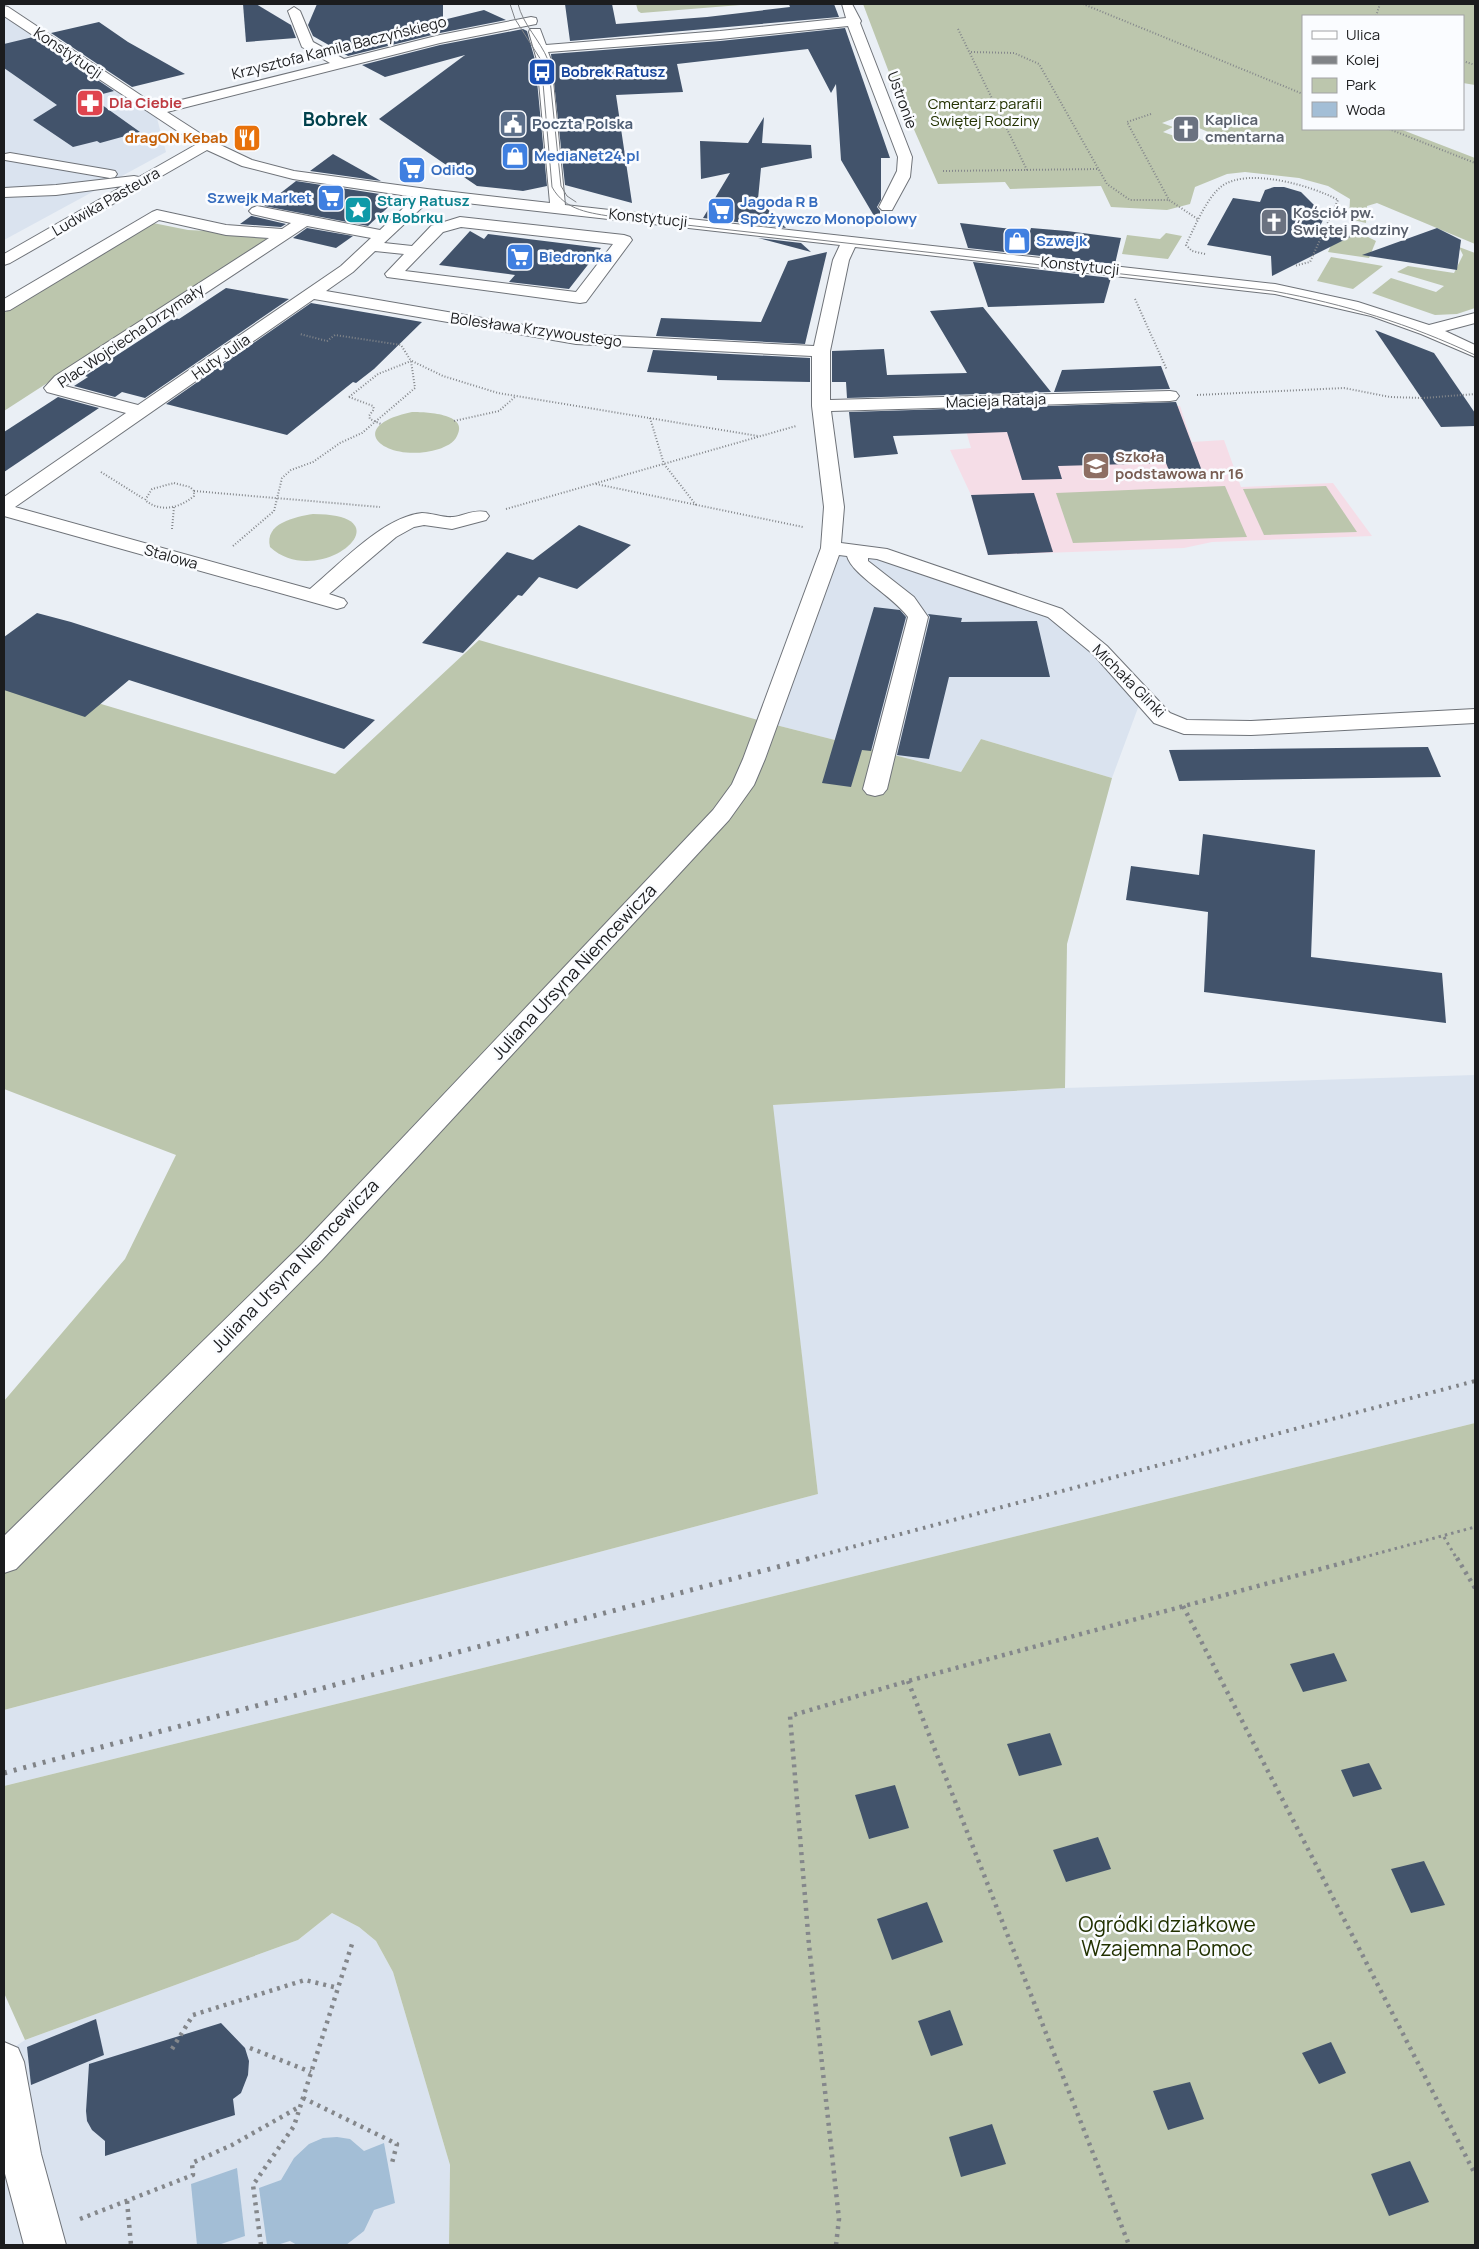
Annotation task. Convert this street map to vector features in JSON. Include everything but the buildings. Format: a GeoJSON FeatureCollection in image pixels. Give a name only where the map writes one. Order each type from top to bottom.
{"type":"FeatureCollection","features":[{"type":"Feature","properties":{"kind":"street"},"geometry":{"type":"LineString","coordinates":[[280,4],[294,8],[307,44],[342,64]]}},
{"type":"Feature","properties":{"kind":"street"},"geometry":{"type":"LineString","coordinates":[[530,4],[532,21],[544,60],[558,198],[557,208]]}},
{"type":"Feature","properties":{"kind":"street","name":"Ustronie"},"geometry":{"type":"LineString","coordinates":[[847,4],[905,157],[905,174],[890,196],[887,207]]}},
{"type":"Feature","properties":{"kind":"street","name":"Konstytucji"},"geometry":{"type":"LineString","coordinates":[[5,12],[208,144],[247,163],[293,175],[427,194],[1274,288],[1359,307],[1430,330],[1475,352]]}},
{"type":"Feature","properties":{"kind":"street","name":"Krzysztofa Kamila Baczyńskiego"},"geometry":{"type":"LineString","coordinates":[[155,111],[440,39],[532,21]]}},
{"type":"Feature","properties":{"kind":"street"},"geometry":{"type":"LineString","coordinates":[[541,49],[720,35],[855,21]]}},
{"type":"Feature","properties":{"kind":"street","name":"Ludwika Pasteura"},"geometry":{"type":"LineString","coordinates":[[4,260],[208,144]]}},
{"type":"Feature","properties":{"kind":"street"},"geometry":{"type":"LineString","coordinates":[[10,157],[146,179]]}},
{"type":"Feature","properties":{"kind":"street"},"geometry":{"type":"LineString","coordinates":[[4,192],[56,190],[146,179]]}},
{"type":"Feature","properties":{"kind":"street","name":"Huty Julia"},"geometry":{"type":"LineString","coordinates":[[4,506],[347,269],[427,194]]}},
{"type":"Feature","properties":{"kind":"street"},"geometry":{"type":"LineString","coordinates":[[257,211],[304,221],[416,251]]}},
{"type":"Feature","properties":{"kind":"street"},"geometry":{"type":"LineString","coordinates":[[4,306],[157,214],[226,230],[285,234]]}},
{"type":"Feature","properties":{"kind":"street","name":"Plac Wojciecha Drzymały"},"geometry":{"type":"LineString","coordinates":[[142,412],[53,388],[61,380],[176,307],[304,221]]}},
{"type":"Feature","properties":{"kind":"street"},"geometry":{"type":"LineString","coordinates":[[460,222],[624,240],[580,298],[393,274],[416,251],[437,230],[460,222]]}},
{"type":"Feature","properties":{"kind":"street","name":"Juliana Ursyna Niemcewicza"},"geometry":{"type":"LineString","coordinates":[[4,1558],[312,1252],[722,815],[743,785],[831,548],[834,506],[821,406],[821,351],[842,260],[850,240]]}},
{"type":"Feature","properties":{"kind":"street","name":"Bolesława Krzywoustego"},"geometry":{"type":"LineString","coordinates":[[313,294],[576,338],[613,342],[821,351]]}},
{"type":"Feature","properties":{"kind":"street"},"geometry":{"type":"LineString","coordinates":[[1430,330],[1475,318]]}},
{"type":"Feature","properties":{"kind":"street","name":"Macieja Rataja"},"geometry":{"type":"LineString","coordinates":[[821,406],[1170,396]]}},
{"type":"Feature","properties":{"kind":"street","name":"Stalowa"},"geometry":{"type":"LineString","coordinates":[[4,510],[337,603]]}},
{"type":"Feature","properties":{"kind":"street"},"geometry":{"type":"LineString","coordinates":[[313,597],[389,532],[408,522],[424,518],[452,524],[479,516]]}},
{"type":"Feature","properties":{"kind":"street","name":"Michała Glinki"},"geometry":{"type":"LineString","coordinates":[[831,548],[880,553],[1055,613],[1100,650],[1162,718],[1184,728],[1251,728],[1475,716]]}},
{"type":"Feature","properties":{"kind":"street"},"geometry":{"type":"LineString","coordinates":[[856,551],[859,563],[907,600],[918,617],[875,789]]}},
{"type":"Feature","properties":{"kind":"street"},"geometry":{"type":"LineString","coordinates":[[4,2062],[20,2154],[44,2240]]}},
{"type":"Feature","properties":{"kind":"path"},"geometry":{"type":"LineString","coordinates":[[1082,4],[1302,94]]}},
{"type":"Feature","properties":{"kind":"path"},"geometry":{"type":"LineString","coordinates":[[958,29],[971,52],[1027,170]]}},
{"type":"Feature","properties":{"kind":"path"},"geometry":{"type":"LineString","coordinates":[[971,52],[1011,51],[1027,56],[1039,64],[1107,184],[1130,200],[1169,200]]}},
{"type":"Feature","properties":{"kind":"path"},"geometry":{"type":"LineString","coordinates":[[1151,114],[1127,122],[1169,200],[1199,220]]}},
{"type":"Feature","properties":{"kind":"path"},"geometry":{"type":"LineString","coordinates":[[1392,130],[1475,163]]}},
{"type":"Feature","properties":{"kind":"path"},"geometry":{"type":"LineString","coordinates":[[943,171],[1099,169]]}},
{"type":"Feature","properties":{"kind":"path"},"geometry":{"type":"LineString","coordinates":[[1210,254],[1192,251],[1186,246],[1199,220],[1222,186],[1233,180],[1292,182],[1328,193],[1338,200],[1310,262],[1290,267]]}},
{"type":"Feature","properties":{"kind":"path"},"geometry":{"type":"LineString","coordinates":[[1134,295],[1139,314],[1159,349],[1167,370],[1170,396]]}},
{"type":"Feature","properties":{"kind":"path"},"geometry":{"type":"LineString","coordinates":[[294,333],[327,341],[335,335],[401,345],[411,360],[423,368],[466,385],[517,396],[760,436]]}},
{"type":"Feature","properties":{"kind":"path"},"geometry":{"type":"LineString","coordinates":[[208,567],[274,511],[282,478],[291,470],[313,462],[333,447],[353,439],[376,423],[415,388],[411,360]]}},
{"type":"Feature","properties":{"kind":"path"},"geometry":{"type":"LineString","coordinates":[[381,424],[376,423],[369,416],[374,406],[349,397],[378,374],[411,360]]}},
{"type":"Feature","properties":{"kind":"path"},"geometry":{"type":"LineString","coordinates":[[1200,395],[1344,388],[1390,397],[1422,398],[1475,394]]}},
{"type":"Feature","properties":{"kind":"path"},"geometry":{"type":"LineString","coordinates":[[454,421],[499,411],[517,396]]}},
{"type":"Feature","properties":{"kind":"path"},"geometry":{"type":"LineString","coordinates":[[650,418],[664,464],[696,506]]}},
{"type":"Feature","properties":{"kind":"path"},"geometry":{"type":"LineString","coordinates":[[479,516],[791,428]]}},
{"type":"Feature","properties":{"kind":"path"},"geometry":{"type":"LineString","coordinates":[[96,469],[155,507],[174,507],[190,500],[194,496],[194,491]]}},
{"type":"Feature","properties":{"kind":"path"},"geometry":{"type":"LineString","coordinates":[[145,500],[149,490],[165,484],[183,484],[194,491],[382,507]]}},
{"type":"Feature","properties":{"kind":"path"},"geometry":{"type":"LineString","coordinates":[[594,484],[806,527]]}},
{"type":"Feature","properties":{"kind":"path"},"geometry":{"type":"LineString","coordinates":[[836,2245],[839,2219],[809,1945],[790,1716],[908,1680],[1444,1537],[1475,1527]]}},
{"type":"Feature","properties":{"kind":"path"},"geometry":{"type":"LineString","coordinates":[[1444,1537],[1475,1588]]}},
{"type":"Feature","properties":{"kind":"path"},"geometry":{"type":"LineString","coordinates":[[1183,1606],[1475,2174]]}},
{"type":"Feature","properties":{"kind":"path"},"geometry":{"type":"LineString","coordinates":[[908,1680],[1129,2245]]}},
{"type":"Feature","properties":{"kind":"path"},"geometry":{"type":"LineString","coordinates":[[261,2245],[252,2186],[294,2126],[352,1944]]}},
{"type":"Feature","properties":{"kind":"path"},"geometry":{"type":"LineString","coordinates":[[172,2049],[193,2015],[305,1980],[338,1988]]}},
{"type":"Feature","properties":{"kind":"path"},"geometry":{"type":"LineString","coordinates":[[250,2048],[311,2072]]}},
{"type":"Feature","properties":{"kind":"path"},"geometry":{"type":"LineString","coordinates":[[303,2098],[397,2144],[392,2163]]}},
{"type":"Feature","properties":{"kind":"path"},"geometry":{"type":"LineString","coordinates":[[44,2240],[127,2200],[192,2175],[192,2163],[232,2145],[300,2107]]}},
{"type":"Feature","properties":{"kind":"path"},"geometry":{"type":"LineString","coordinates":[[127,2200],[131,2245]]}},
{"type":"Feature","properties":{"kind":"shaded area"},"geometry":{"type":"Polygon","coordinates":[[[4,10],[155,111],[166,152],[4,240],[4,10]]]}},
{"type":"Feature","properties":{"kind":"shaded area","name":"Szkoła podstawowa nr 16"},"geometry":{"type":"Polygon","coordinates":[[[1180,406],[1192,442],[1224,440],[1241,487],[1333,483],[1372,536],[1212,542],[1184,548],[988,555],[971,495],[950,450],[971,448],[961,413],[1180,406]]]}},
{"type":"Feature","properties":{"kind":"shaded area"},"geometry":{"type":"Polygon","coordinates":[[[831,548],[880,553],[1055,613],[1142,697],[1112,778],[981,739],[961,772],[768,723],[831,548]]]}},
{"type":"Feature","properties":{"kind":"shaded area"},"geometry":{"type":"Polygon","coordinates":[[[1475,1075],[1475,1423],[4,1786],[4,1710],[818,1494],[772,1105],[1065,1088],[1475,1075]]]}},
{"type":"Feature","properties":{"kind":"shaded area"},"geometry":{"type":"Polygon","coordinates":[[[332,1913],[359,1927],[376,1941],[393,1972],[450,2165],[449,2245],[4,2245],[4,2054],[25,2040],[298,1940],[332,1913]]]}},
{"type":"Feature","properties":{"kind":"green space"},"geometry":{"type":"Polygon","coordinates":[[[636,4],[753,4],[641,13],[638,11],[636,4]]]}},
{"type":"Feature","properties":{"kind":"green space","name":"Cmentarz parafii Świętej Rodziny"},"geometry":{"type":"Polygon","coordinates":[[[863,4],[1475,4],[1475,85],[1464,83],[1464,15],[1302,15],[1302,130],[1403,130],[1475,158],[1475,244],[1377,203],[1367,206],[1366,223],[1349,219],[1350,199],[1328,186],[1299,178],[1245,172],[1227,174],[1195,187],[1190,204],[1167,210],[1111,207],[1101,186],[1010,189],[1005,182],[938,184],[890,75],[863,4]],[[1175,118],[1162,123],[1173,127],[1163,132],[1183,139],[1192,136],[1204,141],[1218,136],[1175,118]]]}},
{"type":"Feature","properties":{"kind":"green space"},"geometry":{"type":"Polygon","coordinates":[[[153,223],[188,230],[229,232],[270,239],[4,411],[4,313],[153,223]]]}},
{"type":"Feature","properties":{"kind":"green space"},"geometry":{"type":"Polygon","coordinates":[[[1348,232],[1362,234],[1376,241],[1369,258],[1328,252],[1336,234],[1348,232]]]}},
{"type":"Feature","properties":{"kind":"green space"},"geometry":{"type":"Polygon","coordinates":[[[1166,233],[1182,236],[1168,259],[1122,254],[1127,235],[1160,239],[1166,233]]]}},
{"type":"Feature","properties":{"kind":"green space"},"geometry":{"type":"Polygon","coordinates":[[[1459,247],[1475,253],[1475,308],[1457,314],[1435,315],[1372,293],[1391,278],[1436,292],[1444,286],[1397,272],[1408,266],[1454,273],[1463,255],[1459,247]]]}},
{"type":"Feature","properties":{"kind":"green space"},"geometry":{"type":"Polygon","coordinates":[[[1331,257],[1383,266],[1353,289],[1317,281],[1331,257]]]}},
{"type":"Feature","properties":{"kind":"green space"},"geometry":{"type":"Polygon","coordinates":[[[412,412],[444,415],[452,418],[459,428],[456,438],[441,448],[420,453],[403,452],[389,448],[379,442],[375,435],[379,426],[390,419],[412,412]]]}},
{"type":"Feature","properties":{"kind":"green space"},"geometry":{"type":"Polygon","coordinates":[[[1225,486],[1247,537],[1073,543],[1056,493],[1225,486]]]}},
{"type":"Feature","properties":{"kind":"green space"},"geometry":{"type":"Polygon","coordinates":[[[1326,486],[1357,532],[1264,535],[1243,489],[1326,486]]]}},
{"type":"Feature","properties":{"kind":"green space"},"geometry":{"type":"Polygon","coordinates":[[[313,514],[342,517],[355,525],[356,536],[347,547],[331,556],[311,561],[290,559],[270,547],[269,539],[276,527],[290,519],[313,514]]]}},
{"type":"Feature","properties":{"kind":"green space"},"geometry":{"type":"Polygon","coordinates":[[[479,640],[768,723],[961,772],[981,739],[1112,778],[1067,944],[1065,1088],[773,1105],[818,1494],[4,1710],[4,1401],[125,1259],[176,1155],[4,1089],[4,675],[335,774],[479,640]]]}},
{"type":"Feature","properties":{"kind":"green space","name":"Ogródki działkowe Wzajemna Pomoc"},"geometry":{"type":"Polygon","coordinates":[[[1475,1423],[1475,2245],[449,2245],[450,2165],[393,1972],[376,1941],[359,1927],[332,1913],[298,1940],[25,2040],[4,1993],[4,1786],[1475,1423]]]}},
{"type":"Feature","properties":{"kind":"water"},"geometry":{"type":"Polygon","coordinates":[[[337,2137],[350,2139],[364,2151],[384,2143],[395,2203],[374,2210],[364,2231],[346,2245],[297,2245],[290,2241],[277,2245],[267,2245],[259,2188],[281,2180],[294,2158],[309,2144],[323,2138],[337,2137]]]}},
{"type":"Feature","properties":{"kind":"water"},"geometry":{"type":"Polygon","coordinates":[[[237,2168],[245,2236],[218,2245],[197,2245],[191,2184],[237,2168]]]}},
{"type":"Feature","properties":{"kind":"tram line"},"geometry":{"type":"LineString","coordinates":[[510,4],[515,19],[541,60],[552,187],[564,201],[579,210],[615,217],[1273,291],[1325,302],[1376,316],[1426,334],[1475,355]]}},
{"type":"Feature","properties":{"kind":"tram line"},"geometry":{"type":"LineString","coordinates":[[518,4],[520,12],[548,60],[561,186],[567,196],[576,202]]}},
{"type":"Feature","properties":{"kind":"railway"},"geometry":{"type":"LineString","coordinates":[[807,1559],[1475,1381]]}},
{"type":"Feature","properties":{"kind":"railway"},"geometry":{"type":"LineString","coordinates":[[4,1773],[811,1558]]}},
{"type":"Feature","properties":{"kind":"place","name":"Bobrek Ratusz"},"geometry":{"type":"Point","coordinates":[542,72]}},
{"type":"Feature","properties":{"kind":"place","name":"Dla Ciebie"},"geometry":{"type":"Point","coordinates":[90,103]}},
{"type":"Feature","properties":{"kind":"place","name":"Poczta Polska"},"geometry":{"type":"Point","coordinates":[513,124]}},
{"type":"Feature","properties":{"kind":"place","name":"Kaplica cmentarna"},"geometry":{"type":"Point","coordinates":[1186,129]}},
{"type":"Feature","properties":{"kind":"place","name":"dragON Kebab"},"geometry":{"type":"Point","coordinates":[247,138]}},
{"type":"Feature","properties":{"kind":"place","name":"MediaNet24.pl"},"geometry":{"type":"Point","coordinates":[515,156]}},
{"type":"Feature","properties":{"kind":"place","name":"Odido"},"geometry":{"type":"Point","coordinates":[412,170]}},
{"type":"Feature","properties":{"kind":"place","name":"Szwejk Market"},"geometry":{"type":"Point","coordinates":[331,198]}},
{"type":"Feature","properties":{"kind":"place","name":"Stary Ratusz w Bobrku"},"geometry":{"type":"Point","coordinates":[358,210]}},
{"type":"Feature","properties":{"kind":"place","name":"Jagoda R B Spożywczo Monopolowy"},"geometry":{"type":"Point","coordinates":[721,211]}},
{"type":"Feature","properties":{"kind":"place","name":"Kościół pw. Świętej Rodziny"},"geometry":{"type":"Point","coordinates":[1274,222]}},
{"type":"Feature","properties":{"kind":"place","name":"Szwejk"},"geometry":{"type":"Point","coordinates":[1017,241]}},
{"type":"Feature","properties":{"kind":"place","name":"Biedronka"},"geometry":{"type":"Point","coordinates":[520,257]}},
{"type":"Feature","properties":{"kind":"place","name":"Szkoła podstawowa nr 16"},"geometry":{"type":"Point","coordinates":[1096,466]}},
{"type":"Feature","properties":{"kind":"district","name":"Bobrek"},"geometry":{"type":"Point","coordinates":[335,119]}}]}
